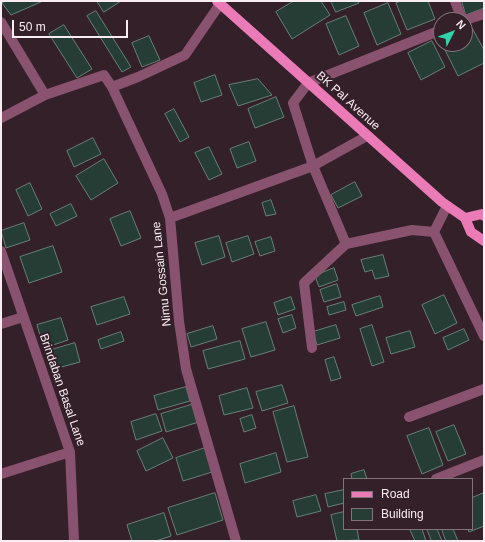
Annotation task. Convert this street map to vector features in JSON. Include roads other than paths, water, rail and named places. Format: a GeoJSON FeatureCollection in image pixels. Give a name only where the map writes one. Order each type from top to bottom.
{"type":"FeatureCollection","features":[{"type":"Feature","properties":{"kind":"main road","name":"BK Pal Avenue"},"geometry":{"type":"LineString","coordinates":[[218,2],[447,206],[465,218],[471,232],[484,241]]}},
{"type":"Feature","properties":{"kind":"main road"},"geometry":{"type":"LineString","coordinates":[[465,218],[482,214],[484,216]]}},
{"type":"Feature","properties":{"kind":"street"},"geometry":{"type":"LineString","coordinates":[[455,1],[459,12]]}},
{"type":"Feature","properties":{"kind":"street"},"geometry":{"type":"LineString","coordinates":[[112,87],[138,77],[185,55],[218,2]]}},
{"type":"Feature","properties":{"kind":"street"},"geometry":{"type":"LineString","coordinates":[[473,17],[484,14]]}},
{"type":"Feature","properties":{"kind":"street"},"geometry":{"type":"LineString","coordinates":[[1,22],[45,95],[1,118]]}},
{"type":"Feature","properties":{"kind":"street"},"geometry":{"type":"LineString","coordinates":[[346,244],[313,166],[293,103],[308,83],[433,33]]}},
{"type":"Feature","properties":{"kind":"street","name":"Nimu Gossain Lane"},"geometry":{"type":"LineString","coordinates":[[45,95],[104,75],[112,87],[162,194],[170,218],[179,321],[186,369],[236,541]]}},
{"type":"Feature","properties":{"kind":"street"},"geometry":{"type":"LineString","coordinates":[[170,218],[313,166],[368,136]]}},
{"type":"Feature","properties":{"kind":"street"},"geometry":{"type":"LineString","coordinates":[[434,232],[447,206]]}},
{"type":"Feature","properties":{"kind":"street"},"geometry":{"type":"LineString","coordinates":[[312,348],[304,283],[346,244],[412,230],[434,232]]}},
{"type":"Feature","properties":{"kind":"street"},"geometry":{"type":"LineString","coordinates":[[434,232],[484,336]]}},
{"type":"Feature","properties":{"kind":"street","name":"Brindaban Basal Lane"},"geometry":{"type":"LineString","coordinates":[[1,251],[70,452],[74,541]]}},
{"type":"Feature","properties":{"kind":"street"},"geometry":{"type":"LineString","coordinates":[[1,324],[23,317]]}},
{"type":"Feature","properties":{"kind":"street"},"geometry":{"type":"LineString","coordinates":[[410,417],[484,389]]}},
{"type":"Feature","properties":{"kind":"street"},"geometry":{"type":"LineString","coordinates":[[1,474],[70,452]]}},
{"type":"Feature","properties":{"kind":"street"},"geometry":{"type":"LineString","coordinates":[[439,478],[484,460]]}}]}
